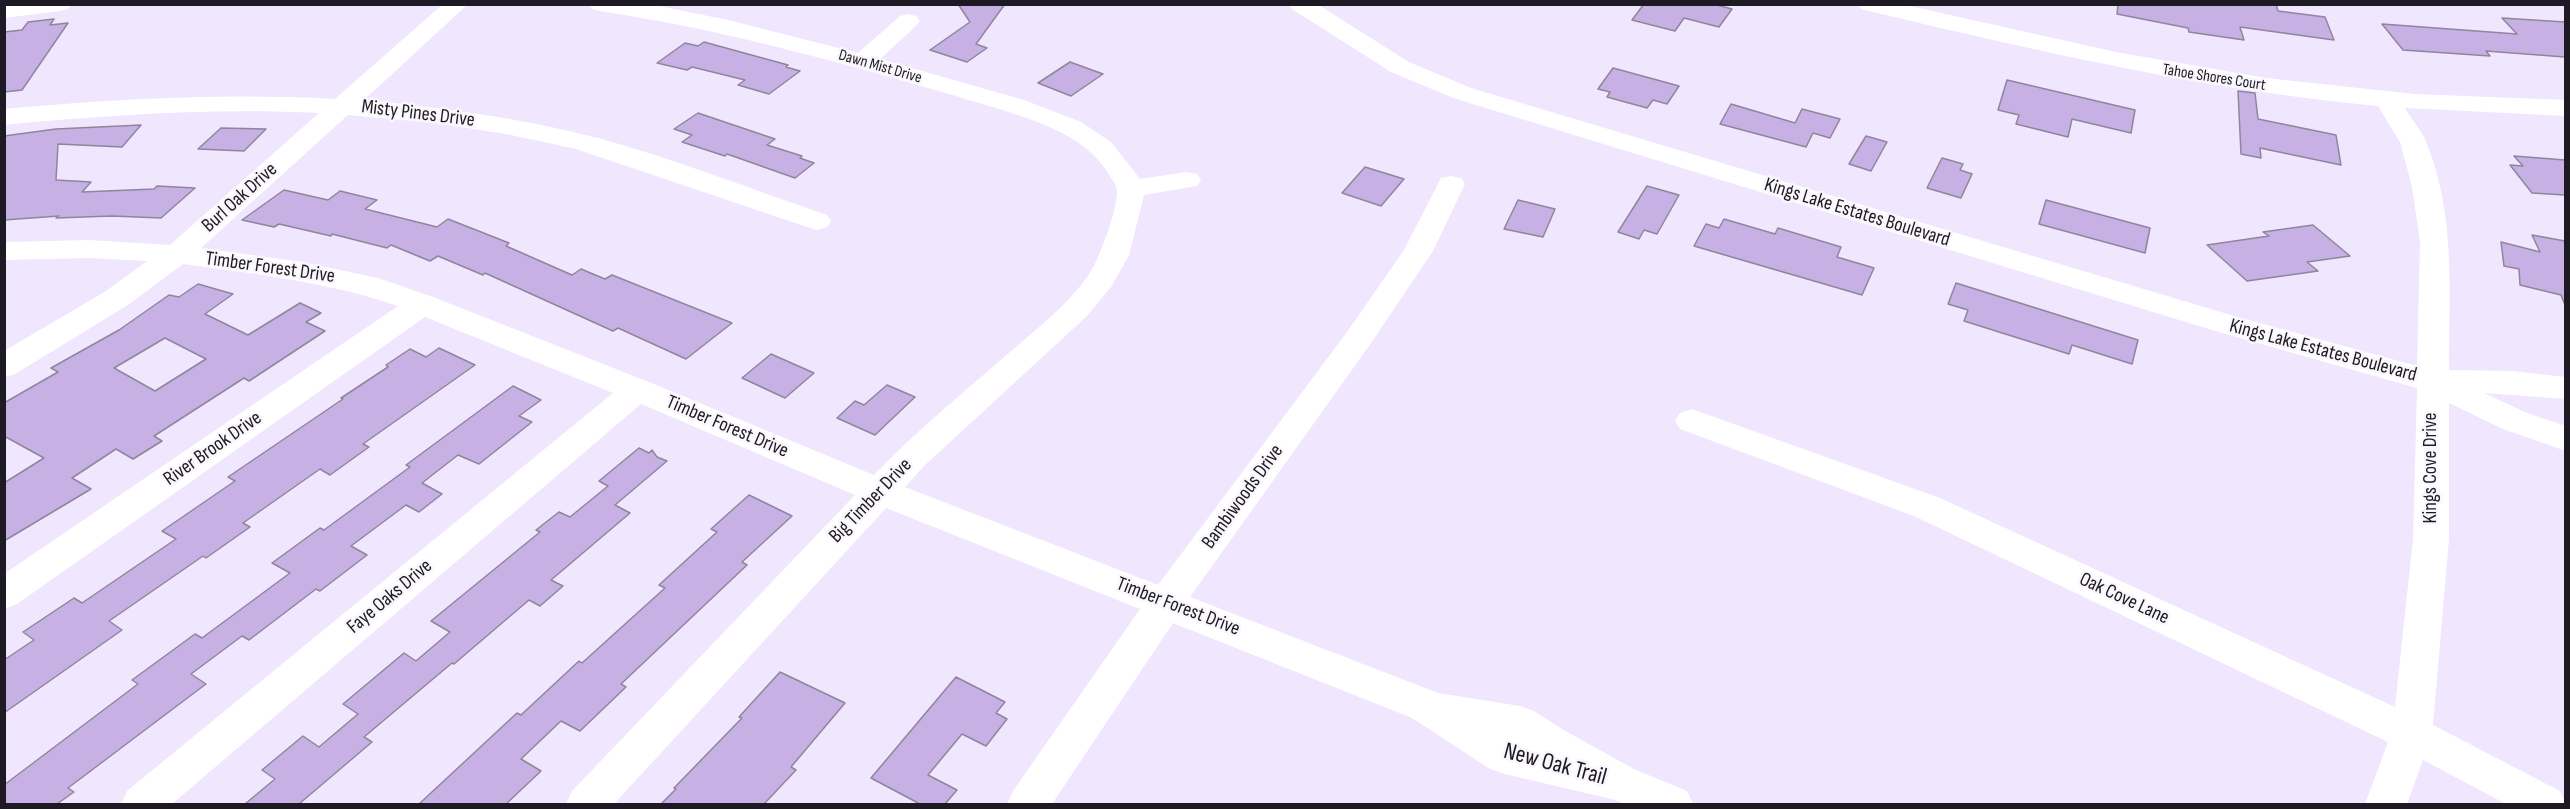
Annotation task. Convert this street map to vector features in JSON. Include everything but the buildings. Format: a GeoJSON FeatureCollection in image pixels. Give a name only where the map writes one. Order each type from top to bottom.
{"type":"FeatureCollection","features":[{"type":"Feature","properties":{"kind":"street"},"geometry":{"type":"LineString","coordinates":[[4,11],[60,4]]}},
{"type":"Feature","properties":{"kind":"street","name":"Burl Oak Drive"},"geometry":{"type":"LineString","coordinates":[[4,366],[117,298],[177,254],[457,4]]}},
{"type":"Feature","properties":{"kind":"street","name":"Dawn Mist Drive"},"geometry":{"type":"LineString","coordinates":[[600,4],[713,24],[862,62],[1041,115],[1072,129],[1108,153],[1123,172],[1131,189]]}},
{"type":"Feature","properties":{"kind":"street","name":"Kings Lake Estates Boulevard"},"geometry":{"type":"LineString","coordinates":[[1300,4],[1400,67],[1462,93],[2223,323],[2432,381],[2515,421],[2565,439]]}},
{"type":"Feature","properties":{"kind":"street","name":"Tahoe Shores Court"},"geometry":{"type":"LineString","coordinates":[[1869,4],[2154,68],[2267,86],[2387,100],[2565,108]]}},
{"type":"Feature","properties":{"kind":"street"},"geometry":{"type":"LineString","coordinates":[[862,62],[908,21]]}},
{"type":"Feature","properties":{"kind":"street","name":"Kings Cove Drive"},"geometry":{"type":"LineString","coordinates":[[2386,804],[2412,734],[2431,539],[2435,242],[2426,187],[2413,142],[2387,100]]}},
{"type":"Feature","properties":{"kind":"street","name":"Misty Pines Drive"},"geometry":{"type":"LineString","coordinates":[[4,117],[155,105],[343,105],[454,116],[579,141],[818,221]]}},
{"type":"Feature","properties":{"kind":"street"},"geometry":{"type":"LineString","coordinates":[[1131,189],[1187,180]]}},
{"type":"Feature","properties":{"kind":"street","name":"Bambiwoods Drive"},"geometry":{"type":"LineString","coordinates":[[1028,804],[1166,602],[1358,339],[1411,261],[1451,184]]}},
{"type":"Feature","properties":{"kind":"street","name":"Big Timber Drive"},"geometry":{"type":"LineString","coordinates":[[587,804],[912,457],[1076,309],[1100,280],[1114,255],[1125,220],[1131,189]]}},
{"type":"Feature","properties":{"kind":"street","name":"Timber Forest Drive"},"geometry":{"type":"LineString","coordinates":[[4,251],[89,249],[177,254],[302,271],[348,280],[422,303],[879,491],[1426,706]]}},
{"type":"Feature","properties":{"kind":"street","name":"River Brook Drive"},"geometry":{"type":"LineString","coordinates":[[4,594],[422,303]]}},
{"type":"Feature","properties":{"kind":"street","name":"Kings Lake Estates Boulevard"},"geometry":{"type":"LineString","coordinates":[[2432,381],[2512,382],[2565,388]]}},
{"type":"Feature","properties":{"kind":"street","name":"Faye Oaks Drive"},"geometry":{"type":"LineString","coordinates":[[142,804],[637,390]]}},
{"type":"Feature","properties":{"kind":"street","name":"Oak Cove Lane"},"geometry":{"type":"LineString","coordinates":[[1692,421],[1927,507],[2412,734],[2545,804]]}},
{"type":"Feature","properties":{"kind":"street","name":"New Oak Trail"},"geometry":{"type":"LineString","coordinates":[[1426,706],[1505,756],[1615,793],[1672,804]]}}]}
